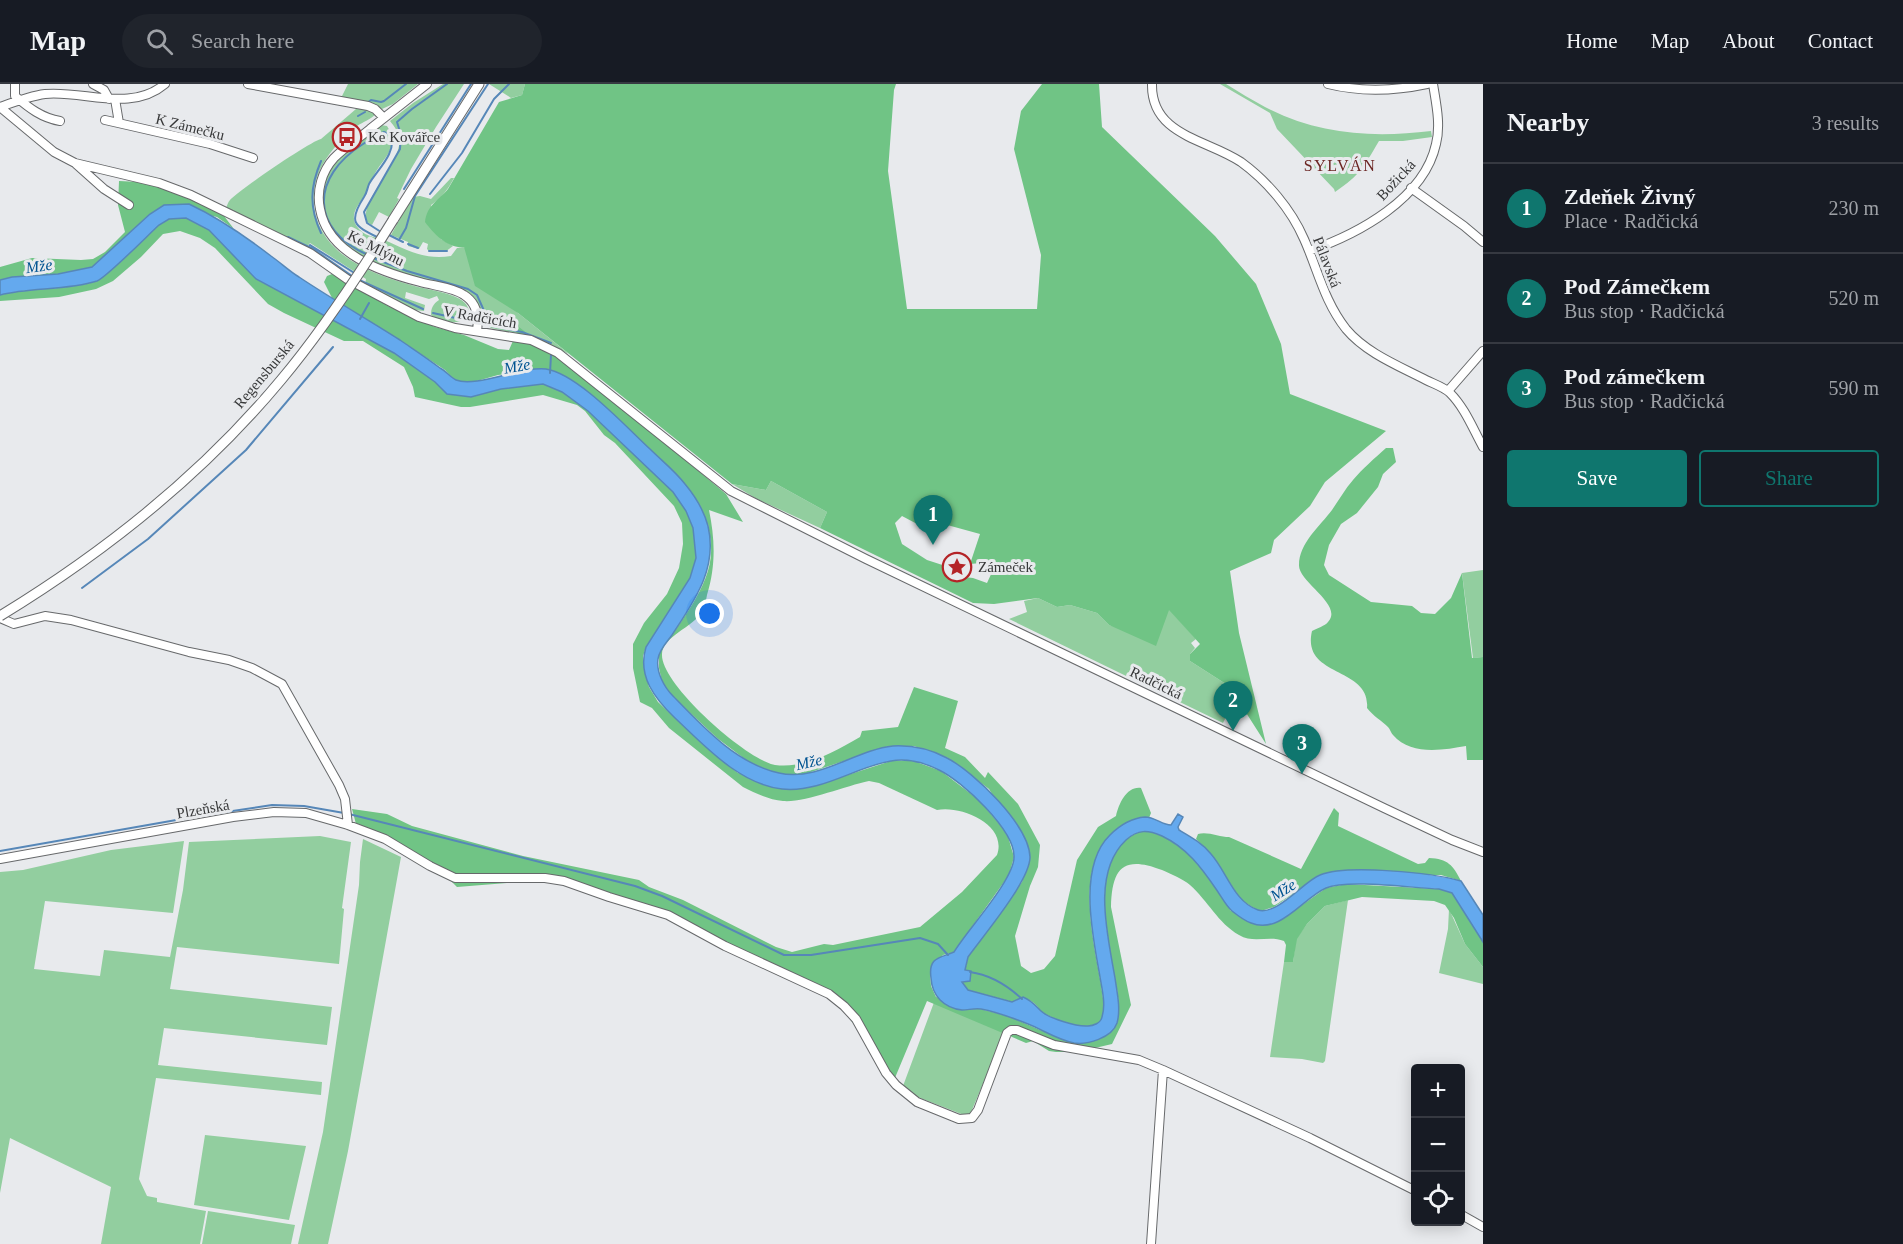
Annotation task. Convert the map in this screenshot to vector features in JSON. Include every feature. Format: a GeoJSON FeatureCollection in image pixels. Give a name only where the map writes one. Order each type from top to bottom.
{"type":"FeatureCollection","features":[{"type":"Feature","properties":{"kind":"main road","name":"Regensburská"},"geometry":{"type":"LineString","coordinates":[[0,617],[116,538],[191,474],[233,433],[311,341],[364,267],[479,84]]}},
{"type":"Feature","properties":{"kind":"street"},"geometry":{"type":"LineString","coordinates":[[15,84],[15,96],[34,111],[60,121]]}},
{"type":"Feature","properties":{"kind":"street"},"geometry":{"type":"LineString","coordinates":[[93,84],[104,90],[112,99],[119,123]]}},
{"type":"Feature","properties":{"kind":"street"},"geometry":{"type":"LineString","coordinates":[[0,107],[44,94],[79,94],[112,99],[135,99],[158,90],[165,84]]}},
{"type":"Feature","properties":{"kind":"street"},"geometry":{"type":"LineString","coordinates":[[248,84],[351,103],[375,109],[384,118]]}},
{"type":"Feature","properties":{"kind":"street","name":"Ke Mlýnu"},"geometry":{"type":"LineString","coordinates":[[427,84],[343,150],[326,171],[320,188],[319,206],[324,225],[343,249],[374,266],[401,277],[464,295],[472,302],[477,313],[477,331]]}},
{"type":"Feature","properties":{"kind":"street","name":"Pálavská"},"geometry":{"type":"LineString","coordinates":[[1152,84],[1155,105],[1163,119],[1178,132],[1218,149],[1240,162],[1262,179],[1288,211],[1309,251],[1331,309],[1353,337],[1375,353],[1448,391],[1461,406],[1483,447]]}},
{"type":"Feature","properties":{"kind":"street"},"geometry":{"type":"LineString","coordinates":[[1328,84],[1396,89],[1426,84]]}},
{"type":"Feature","properties":{"kind":"street","name":"Božická"},"geometry":{"type":"LineString","coordinates":[[1309,251],[1366,225],[1393,206],[1429,165],[1436,144],[1438,127],[1433,84]]}},
{"type":"Feature","properties":{"kind":"street","name":"V Radčicích"},"geometry":{"type":"LineString","coordinates":[[0,107],[54,152],[75,163],[104,189],[129,204]]}},
{"type":"Feature","properties":{"kind":"street","name":"K Zámečku"},"geometry":{"type":"LineString","coordinates":[[105,120],[210,144],[253,158]]}},
{"type":"Feature","properties":{"kind":"street","name":"V Radčicích"},"geometry":{"type":"LineString","coordinates":[[75,163],[159,183],[191,195],[310,253],[347,279],[404,310],[440,324],[531,340],[558,353],[731,491],[819,535]]}},
{"type":"Feature","properties":{"kind":"street"},"geometry":{"type":"LineString","coordinates":[[1411,188],[1483,242]]}},
{"type":"Feature","properties":{"kind":"street"},"geometry":{"type":"LineString","coordinates":[[1448,391],[1483,351]]}},
{"type":"Feature","properties":{"kind":"street","name":"Radčická"},"geometry":{"type":"LineString","coordinates":[[819,535],[1384,808],[1483,852]]}},
{"type":"Feature","properties":{"kind":"street"},"geometry":{"type":"LineString","coordinates":[[0,617],[14,624],[45,616],[71,621],[189,652],[229,660],[252,668],[282,684],[339,785],[347,809],[348,821]]}},
{"type":"Feature","properties":{"kind":"street","name":"Plzeňská"},"geometry":{"type":"LineString","coordinates":[[0,859],[233,817],[274,812],[306,813],[348,821],[455,878],[545,878],[564,881],[668,915],[725,946],[829,994],[856,1019],[886,1073],[896,1085],[916,1102],[959,1119],[972,1118],[978,1110],[1007,1033],[1011,1030],[1017,1030],[1054,1044],[1139,1060],[1163,1070]]}},
{"type":"Feature","properties":{"kind":"street"},"geometry":{"type":"LineString","coordinates":[[1151,1244],[1163,1070],[1310,1138],[1411,1188]]}},
{"type":"Feature","properties":{"kind":"street"},"geometry":{"type":"LineString","coordinates":[[1465,1216],[1483,1227]]}},
{"type":"Feature","properties":{"kind":"green space"},"geometry":{"type":"Polygon","coordinates":[[[348,84],[418,84],[393,104],[382,109],[375,105],[341,98],[348,84]]]}},
{"type":"Feature","properties":{"kind":"green space"},"geometry":{"type":"Polygon","coordinates":[[[443,84],[464,84],[411,169],[389,217],[379,212],[372,225],[367,222],[366,213],[369,203],[389,170],[399,147],[399,137],[390,121],[443,84]]]}},
{"type":"Feature","properties":{"kind":"green space"},"geometry":{"type":"Polygon","coordinates":[[[489,84],[525,84],[522,95],[511,98],[489,84]]]}},
{"type":"Feature","properties":{"kind":"green space"},"geometry":{"type":"Polygon","coordinates":[[[525,84],[896,84],[888,171],[907,309],[1037,309],[1041,255],[1014,149],[1021,111],[1042,84],[1099,84],[1102,127],[1215,236],[1256,284],[1281,344],[1290,394],[1386,431],[1325,482],[1310,506],[1274,540],[1271,553],[1230,571],[1239,633],[1266,744],[1229,686],[1190,661],[1190,654],[1200,644],[1169,610],[1156,646],[1109,625],[1097,613],[1070,605],[1057,607],[1038,598],[994,604],[973,603],[820,528],[827,512],[771,481],[766,490],[732,484],[518,313],[475,286],[464,247],[452,246],[442,240],[425,222],[426,216],[431,207],[448,189],[499,102],[522,95],[525,84]],[[902,516],[895,523],[902,544],[927,560],[964,572],[964,577],[987,583],[993,570],[992,562],[970,564],[980,534],[940,523],[936,534],[902,516]]]}},
{"type":"Feature","properties":{"kind":"green space"},"geometry":{"type":"Polygon","coordinates":[[[1220,84],[1226,84],[1260,104],[1305,124],[1367,134],[1431,131],[1432,137],[1403,141],[1379,141],[1361,170],[1335,192],[1277,129],[1270,113],[1220,84]]]}},
{"type":"Feature","properties":{"kind":"green space"},"geometry":{"type":"Polygon","coordinates":[[[362,108],[376,114],[347,134],[326,159],[317,176],[314,204],[322,232],[332,245],[357,264],[403,283],[449,294],[461,300],[469,310],[469,316],[465,319],[455,322],[440,320],[431,315],[433,306],[439,300],[437,296],[429,299],[406,292],[405,298],[425,305],[424,311],[414,310],[365,285],[366,279],[310,243],[307,247],[226,208],[230,200],[247,187],[321,139],[356,109],[362,108]]]}},
{"type":"Feature","properties":{"kind":"green space"},"geometry":{"type":"Polygon","coordinates":[[[381,125],[387,126],[391,133],[391,146],[355,212],[354,220],[359,229],[369,236],[427,256],[451,256],[457,248],[464,247],[518,313],[569,354],[533,337],[491,328],[478,302],[469,293],[376,264],[356,253],[339,239],[328,223],[323,203],[326,180],[342,156],[381,125]]]}},
{"type":"Feature","properties":{"kind":"green space"},"geometry":{"type":"Polygon","coordinates":[[[451,178],[454,178],[447,190],[431,205],[441,239],[453,246],[445,252],[430,252],[427,249],[428,244],[423,242],[419,249],[408,246],[408,242],[391,235],[412,197],[420,196],[431,199],[451,178]]]}},
{"type":"Feature","properties":{"kind":"green space"},"geometry":{"type":"Polygon","coordinates":[[[119,181],[159,183],[224,216],[234,229],[217,217],[164,205],[150,214],[92,267],[58,274],[0,280],[0,267],[32,258],[81,260],[93,259],[105,252],[125,232],[118,205],[119,181]]]}},
{"type":"Feature","properties":{"kind":"green space"},"geometry":{"type":"Polygon","coordinates":[[[186,218],[209,230],[256,279],[394,353],[435,382],[447,394],[471,397],[501,389],[543,384],[562,392],[589,411],[673,492],[686,511],[693,528],[696,558],[690,578],[646,647],[643,656],[645,671],[649,687],[658,702],[708,749],[738,773],[807,788],[891,761],[911,760],[941,771],[979,800],[1007,833],[1014,857],[1009,875],[954,952],[943,955],[930,971],[931,986],[936,997],[962,1010],[979,1009],[1008,1016],[1054,1036],[1086,1042],[1110,1033],[1118,999],[1105,917],[1107,875],[1113,857],[1123,842],[1145,830],[1172,842],[1192,858],[1209,878],[1231,911],[1281,920],[1326,888],[1346,884],[1439,889],[1452,893],[1483,942],[1483,967],[1465,944],[1454,918],[1445,905],[1434,901],[1362,897],[1325,906],[1307,924],[1297,939],[1293,962],[1284,962],[1286,945],[1284,941],[1245,938],[1225,924],[1184,881],[1149,866],[1129,865],[1117,874],[1111,907],[1131,1005],[1112,1044],[1078,1052],[1049,1051],[1033,1041],[1026,1043],[927,1001],[892,1085],[852,1021],[834,1001],[673,919],[553,882],[531,881],[457,887],[451,881],[419,864],[403,847],[356,824],[352,809],[387,814],[412,826],[523,856],[639,880],[649,887],[683,900],[776,947],[792,952],[920,927],[962,892],[997,855],[999,844],[996,834],[980,819],[958,811],[937,810],[879,783],[869,781],[792,801],[762,796],[743,787],[669,728],[652,708],[640,702],[633,668],[633,644],[644,623],[667,594],[679,568],[683,544],[682,523],[674,506],[577,405],[543,395],[470,407],[415,397],[404,367],[363,341],[344,341],[268,304],[215,248],[200,238],[180,231],[163,234],[113,281],[96,289],[59,297],[0,301],[0,295],[97,281],[159,225],[169,219],[186,218]]]}},
{"type":"Feature","properties":{"kind":"green space"},"geometry":{"type":"Polygon","coordinates":[[[332,274],[388,306],[435,327],[464,335],[498,349],[509,350],[519,327],[726,494],[743,522],[709,510],[713,563],[705,606],[698,617],[667,642],[662,654],[665,667],[689,701],[726,736],[745,750],[775,765],[787,766],[809,762],[860,737],[862,731],[898,727],[914,687],[958,701],[945,748],[965,757],[985,778],[988,772],[1018,804],[1040,845],[1038,867],[1015,936],[1021,966],[1031,973],[1044,969],[1055,956],[1077,860],[1098,827],[1116,816],[1119,806],[1128,793],[1141,788],[1151,813],[1149,818],[1136,820],[1116,833],[1103,846],[1095,862],[1091,882],[1091,925],[1104,1003],[1101,1021],[1089,1026],[1073,1025],[1045,1014],[1034,1003],[1023,997],[1013,1002],[968,990],[962,982],[970,981],[965,971],[968,957],[1022,882],[1030,857],[989,789],[948,758],[914,746],[889,746],[805,774],[784,775],[761,768],[746,760],[717,738],[669,693],[662,682],[659,668],[659,653],[693,604],[706,576],[711,548],[708,524],[545,369],[498,375],[470,383],[454,380],[445,370],[332,298],[324,282],[327,276],[332,274]]]}},
{"type":"Feature","properties":{"kind":"green space"},"geometry":{"type":"Polygon","coordinates":[[[1386,448],[1393,448],[1396,462],[1383,474],[1378,487],[1357,513],[1341,524],[1329,545],[1324,565],[1329,575],[1371,602],[1412,606],[1421,613],[1435,614],[1451,598],[1462,573],[1472,658],[1483,657],[1483,760],[1467,760],[1466,746],[1428,750],[1400,742],[1388,727],[1367,708],[1365,695],[1359,685],[1326,665],[1317,657],[1311,646],[1312,631],[1327,623],[1331,615],[1326,601],[1301,572],[1299,565],[1302,549],[1350,483],[1386,448]]]}},
{"type":"Feature","properties":{"kind":"green space"},"geometry":{"type":"Polygon","coordinates":[[[771,481],[827,512],[820,528],[757,499],[732,484],[766,490],[771,481]]]}},
{"type":"Feature","properties":{"kind":"green space"},"geometry":{"type":"Polygon","coordinates":[[[1483,570],[1483,657],[1473,658],[1462,573],[1483,570]]]}},
{"type":"Feature","properties":{"kind":"green space"},"geometry":{"type":"Polygon","coordinates":[[[1038,598],[1057,607],[1070,605],[1097,613],[1109,625],[1116,627],[1169,609],[1196,639],[1191,643],[1195,648],[1190,654],[1190,661],[1229,686],[1236,697],[1223,723],[1009,619],[1027,612],[1024,601],[1038,598]]]}},
{"type":"Feature","properties":{"kind":"green space"},"geometry":{"type":"Polygon","coordinates":[[[1334,808],[1339,813],[1338,826],[1418,864],[1425,863],[1429,858],[1445,861],[1461,881],[1441,875],[1320,875],[1274,907],[1257,910],[1241,900],[1212,855],[1196,839],[1198,834],[1202,833],[1229,837],[1301,869],[1334,808]]]}},
{"type":"Feature","properties":{"kind":"green space"},"geometry":{"type":"Polygon","coordinates":[[[320,836],[351,842],[342,908],[344,909],[339,964],[177,947],[170,989],[332,1007],[327,1045],[164,1028],[158,1065],[322,1082],[321,1095],[156,1078],[139,1179],[147,1196],[157,1198],[157,1202],[206,1211],[200,1244],[101,1244],[111,1187],[10,1138],[0,1193],[0,872],[23,870],[111,850],[184,841],[173,913],[45,901],[34,969],[100,976],[104,950],[170,957],[183,890],[189,842],[320,836]]]}},
{"type":"Feature","properties":{"kind":"green space"},"geometry":{"type":"Polygon","coordinates":[[[363,839],[401,857],[348,1151],[328,1244],[298,1244],[323,1132],[359,885],[363,839]]]}},
{"type":"Feature","properties":{"kind":"green space"},"geometry":{"type":"Polygon","coordinates":[[[1348,900],[1325,1061],[1323,1063],[1270,1057],[1284,962],[1293,962],[1296,939],[1325,906],[1348,900]]]}},
{"type":"Feature","properties":{"kind":"green space"},"geometry":{"type":"Polygon","coordinates":[[[1449,909],[1465,944],[1483,967],[1483,984],[1439,973],[1448,929],[1449,909]]]}},
{"type":"Feature","properties":{"kind":"green space"},"geometry":{"type":"Polygon","coordinates":[[[936,997],[1011,1017],[969,1117],[910,1094],[903,1086],[936,997]]]}},
{"type":"Feature","properties":{"kind":"green space"},"geometry":{"type":"Polygon","coordinates":[[[205,1135],[306,1146],[289,1220],[194,1205],[205,1135]]]}},
{"type":"Feature","properties":{"kind":"green space"},"geometry":{"type":"Polygon","coordinates":[[[208,1211],[295,1225],[291,1244],[202,1244],[208,1211]]]}},
{"type":"Feature","properties":{"kind":"water"},"geometry":{"type":"Polygon","coordinates":[[[189,204],[232,228],[295,275],[400,340],[456,380],[475,381],[536,369],[559,373],[601,403],[681,479],[699,504],[708,526],[710,542],[710,556],[702,584],[658,659],[659,674],[664,684],[684,708],[735,753],[749,762],[779,773],[794,775],[808,773],[865,753],[893,746],[914,747],[934,752],[958,765],[985,787],[1020,830],[1030,857],[1028,867],[1014,894],[968,957],[965,970],[971,971],[970,981],[962,982],[968,990],[1012,1002],[1023,997],[1045,1014],[1056,1019],[1083,1026],[1097,1024],[1104,1007],[1091,923],[1090,883],[1094,865],[1100,849],[1110,835],[1126,823],[1145,817],[1171,825],[1178,814],[1183,817],[1178,827],[1179,830],[1208,850],[1237,894],[1258,910],[1273,908],[1314,878],[1333,872],[1390,871],[1461,881],[1483,915],[1483,942],[1452,893],[1439,889],[1364,884],[1336,885],[1317,893],[1281,920],[1262,925],[1251,923],[1230,909],[1205,873],[1186,852],[1162,836],[1143,832],[1130,836],[1115,854],[1105,887],[1106,925],[1119,1006],[1117,1023],[1110,1033],[1092,1042],[1074,1043],[999,1013],[950,1007],[940,1000],[934,990],[931,966],[936,959],[954,952],[1006,878],[1014,857],[1006,834],[986,808],[961,784],[928,765],[897,760],[878,764],[810,787],[782,789],[766,786],[737,772],[668,711],[650,686],[644,668],[644,658],[646,647],[690,578],[696,558],[693,528],[686,511],[673,492],[588,411],[562,392],[543,384],[501,389],[471,397],[447,394],[435,382],[394,353],[256,279],[209,230],[186,218],[169,219],[159,225],[97,281],[0,295],[0,280],[58,274],[92,267],[150,214],[164,205],[189,204]]]}},
{"type":"Feature","properties":{"kind":"waterway"},"geometry":{"type":"LineString","coordinates":[[367,103],[371,100],[384,101],[406,84]]}},
{"type":"Feature","properties":{"kind":"waterway"},"geometry":{"type":"LineString","coordinates":[[381,232],[367,223],[364,212],[400,149],[401,135],[397,122],[447,84]]}},
{"type":"Feature","properties":{"kind":"waterway"},"geometry":{"type":"LineString","coordinates":[[404,189],[471,84]]}},
{"type":"Feature","properties":{"kind":"waterway"},"geometry":{"type":"LineString","coordinates":[[399,240],[406,228],[415,196],[488,84]]}},
{"type":"Feature","properties":{"kind":"waterway"},"geometry":{"type":"LineString","coordinates":[[430,194],[462,153],[494,99],[509,84]]}},
{"type":"Feature","properties":{"kind":"waterway"},"geometry":{"type":"LineString","coordinates":[[358,116],[365,112]]}},
{"type":"Feature","properties":{"kind":"waterway"},"geometry":{"type":"LineString","coordinates":[[368,255],[349,244],[335,231],[327,217],[324,202],[326,187],[346,157],[384,132],[391,135],[389,155],[369,184],[355,218],[359,227],[379,238]]}},
{"type":"Feature","properties":{"kind":"waterway"},"geometry":{"type":"LineString","coordinates":[[321,161],[312,197],[314,214],[321,233]]}},
{"type":"Feature","properties":{"kind":"waterway"},"geometry":{"type":"LineString","coordinates":[[387,234],[403,242]]}},
{"type":"Feature","properties":{"kind":"waterway"},"geometry":{"type":"LineString","coordinates":[[288,237],[313,249],[352,276]]}},
{"type":"Feature","properties":{"kind":"waterway"},"geometry":{"type":"LineString","coordinates":[[408,244],[418,248]]}},
{"type":"Feature","properties":{"kind":"waterway"},"geometry":{"type":"LineString","coordinates":[[309,247],[310,245],[356,274]]}},
{"type":"Feature","properties":{"kind":"waterway"},"geometry":{"type":"LineString","coordinates":[[429,251],[447,251]]}},
{"type":"Feature","properties":{"kind":"waterway"},"geometry":{"type":"LineString","coordinates":[[373,258],[407,271],[468,289],[477,295],[492,326],[522,332],[551,343]]}},
{"type":"Feature","properties":{"kind":"waterway"},"geometry":{"type":"LineString","coordinates":[[357,279],[423,309]]}},
{"type":"Feature","properties":{"kind":"waterway"},"geometry":{"type":"LineString","coordinates":[[360,319],[369,303]]}},
{"type":"Feature","properties":{"kind":"waterway"},"geometry":{"type":"LineString","coordinates":[[433,313],[460,319],[467,315]]}},
{"type":"Feature","properties":{"kind":"waterway"},"geometry":{"type":"LineString","coordinates":[[82,588],[148,539],[246,450],[333,347]]}},
{"type":"Feature","properties":{"kind":"waterway"},"geometry":{"type":"LineString","coordinates":[[550,373],[551,355]]}},
{"type":"Feature","properties":{"kind":"waterway"},"geometry":{"type":"LineString","coordinates":[[0,851],[272,805],[304,806],[344,813]]}},
{"type":"Feature","properties":{"kind":"waterway"},"geometry":{"type":"LineString","coordinates":[[349,814],[635,886],[662,896],[784,955],[811,955],[920,938],[938,944],[948,955]]}},
{"type":"Feature","properties":{"kind":"waterway"},"geometry":{"type":"LineString","coordinates":[[970,972],[998,981],[1022,999]]}},
{"type":"Feature","properties":{"kind":"place","name":"Ke Kovářce"},"geometry":{"type":"Point","coordinates":[347,137]}},
{"type":"Feature","properties":{"kind":"place","name":"Zdeňek Živný"},"geometry":{"type":"Point","coordinates":[933,545]}},
{"type":"Feature","properties":{"kind":"place","name":"Zámeček"},"geometry":{"type":"Point","coordinates":[957,567]}},
{"type":"Feature","properties":{"kind":"place","name":"Pod Zámečkem"},"geometry":{"type":"Point","coordinates":[1233,731]}},
{"type":"Feature","properties":{"kind":"place","name":"Pod zámečkem"},"geometry":{"type":"Point","coordinates":[1302,774]}},
{"type":"Feature","properties":{"kind":"district","name":"SYLVÁN"},"geometry":{"type":"Point","coordinates":[1340,165]}},
{"type":"Feature","properties":{"kind":"water label","name":"Mže"},"geometry":{"type":"Point","coordinates":[39,266]}},
{"type":"Feature","properties":{"kind":"water label","name":"Mže"},"geometry":{"type":"Point","coordinates":[517,366]}},
{"type":"Feature","properties":{"kind":"water label","name":"Mže"},"geometry":{"type":"Point","coordinates":[809,762]}},
{"type":"Feature","properties":{"kind":"water label","name":"Mže"},"geometry":{"type":"Point","coordinates":[1283,890]}}]}
